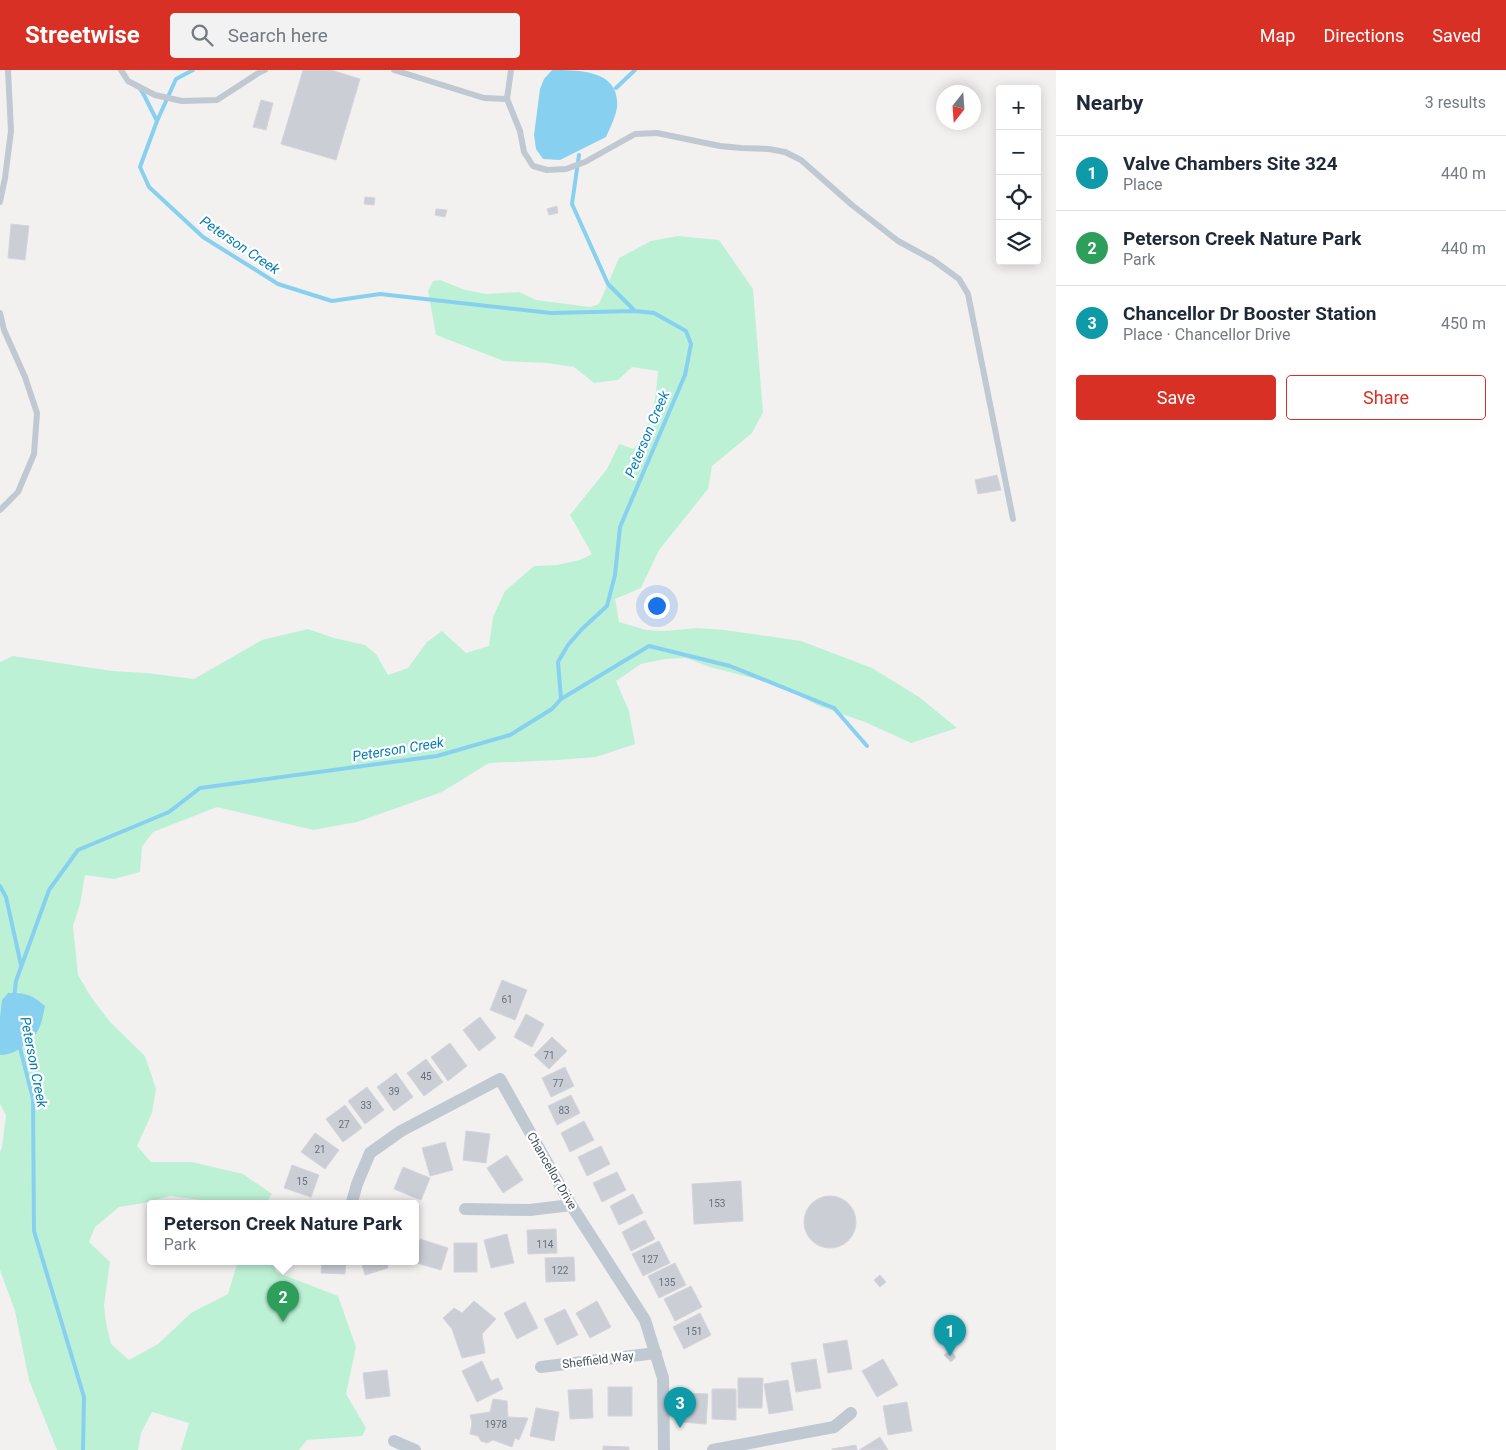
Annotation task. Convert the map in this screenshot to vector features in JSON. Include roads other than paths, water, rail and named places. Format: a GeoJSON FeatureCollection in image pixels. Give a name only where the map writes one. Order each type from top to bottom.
{"type":"FeatureCollection","features":[{"type":"Feature","properties":{"kind":"street","name":"Chancellor Drive"},"geometry":{"type":"LineString","coordinates":[[352,1200],[356,1184],[370,1153],[401,1130],[500,1079],[571,1205],[645,1320],[663,1378],[664,1450]]}},
{"type":"Feature","properties":{"kind":"street"},"geometry":{"type":"LineString","coordinates":[[466,1209],[530,1210],[571,1205]]}},
{"type":"Feature","properties":{"kind":"street","name":"Sheffield Way"},"geometry":{"type":"LineString","coordinates":[[541,1367],[656,1353]]}},
{"type":"Feature","properties":{"kind":"street"},"geometry":{"type":"LineString","coordinates":[[713,1450],[834,1427],[851,1413]]}},
{"type":"Feature","properties":{"kind":"street"},"geometry":{"type":"LineString","coordinates":[[394,1441],[415,1450]]}},
{"type":"Feature","properties":{"kind":"lane"},"geometry":{"type":"LineString","coordinates":[[0,202],[11,131],[8,70]]}},
{"type":"Feature","properties":{"kind":"lane"},"geometry":{"type":"LineString","coordinates":[[121,70],[128,81],[155,95],[182,101],[217,100],[265,70]]}},
{"type":"Feature","properties":{"kind":"lane"},"geometry":{"type":"LineString","coordinates":[[394,70],[484,98],[507,99]]}},
{"type":"Feature","properties":{"kind":"lane"},"geometry":{"type":"LineString","coordinates":[[511,70],[507,99],[520,131],[524,152],[533,166],[547,170],[566,170],[635,134],[658,133],[720,146],[769,149],[785,152],[801,160],[852,205],[898,241],[933,260],[959,279],[968,294],[1013,519]]}},
{"type":"Feature","properties":{"kind":"lane"},"geometry":{"type":"LineString","coordinates":[[0,312],[4,330],[25,377],[37,413],[34,454],[18,492],[0,510]]}},
{"type":"Feature","properties":{"kind":"water"},"geometry":{"type":"Polygon","coordinates":[[[552,70],[586,72],[596,75],[605,79],[612,86],[616,95],[617,107],[606,137],[560,160],[543,159],[536,149],[534,135],[540,89],[544,79],[552,70]]]}},
{"type":"Feature","properties":{"kind":"water"},"geometry":{"type":"Polygon","coordinates":[[[8,993],[28,995],[45,1006],[38,1031],[31,1041],[14,1052],[0,1055],[2,1000],[8,993]]]}},
{"type":"Feature","properties":{"kind":"waterway","name":"Peterson Creek"},"geometry":{"type":"LineString","coordinates":[[193,70],[176,79],[157,121],[140,167],[149,187],[203,237],[278,284],[332,301],[380,294],[551,313],[635,311],[654,313],[686,331],[691,344],[685,375],[620,527],[615,575],[607,606],[582,629],[568,645],[558,662],[561,699]]}},
{"type":"Feature","properties":{"kind":"waterway"},"geometry":{"type":"LineString","coordinates":[[616,88],[635,70]]}},
{"type":"Feature","properties":{"kind":"waterway"},"geometry":{"type":"LineString","coordinates":[[140,89],[157,121]]}},
{"type":"Feature","properties":{"kind":"waterway"},"geometry":{"type":"LineString","coordinates":[[579,155],[572,204],[608,284],[634,310]]}},
{"type":"Feature","properties":{"kind":"waterway","name":"Peterson Creek"},"geometry":{"type":"LineString","coordinates":[[14,998],[16,981],[49,890],[78,850],[169,812],[200,788],[437,756],[510,735],[552,709],[561,699],[649,646],[730,666],[834,708],[867,746]]}},
{"type":"Feature","properties":{"kind":"waterway"},"geometry":{"type":"LineString","coordinates":[[0,886],[6,897],[21,965]]}},
{"type":"Feature","properties":{"kind":"waterway","name":"Peterson Creek"},"geometry":{"type":"LineString","coordinates":[[19,1044],[33,1099],[34,1231],[84,1397],[83,1450]]}},
{"type":"Feature","properties":{"kind":"place","name":"Peterson Creek Nature Park"},"geometry":{"type":"Point","coordinates":[283,1322]}},
{"type":"Feature","properties":{"kind":"place","name":"Valve Chambers Site 324"},"geometry":{"type":"Point","coordinates":[950,1356]}},
{"type":"Feature","properties":{"kind":"place","name":"Chancellor Dr Booster Station"},"geometry":{"type":"Point","coordinates":[680,1428]}}]}
